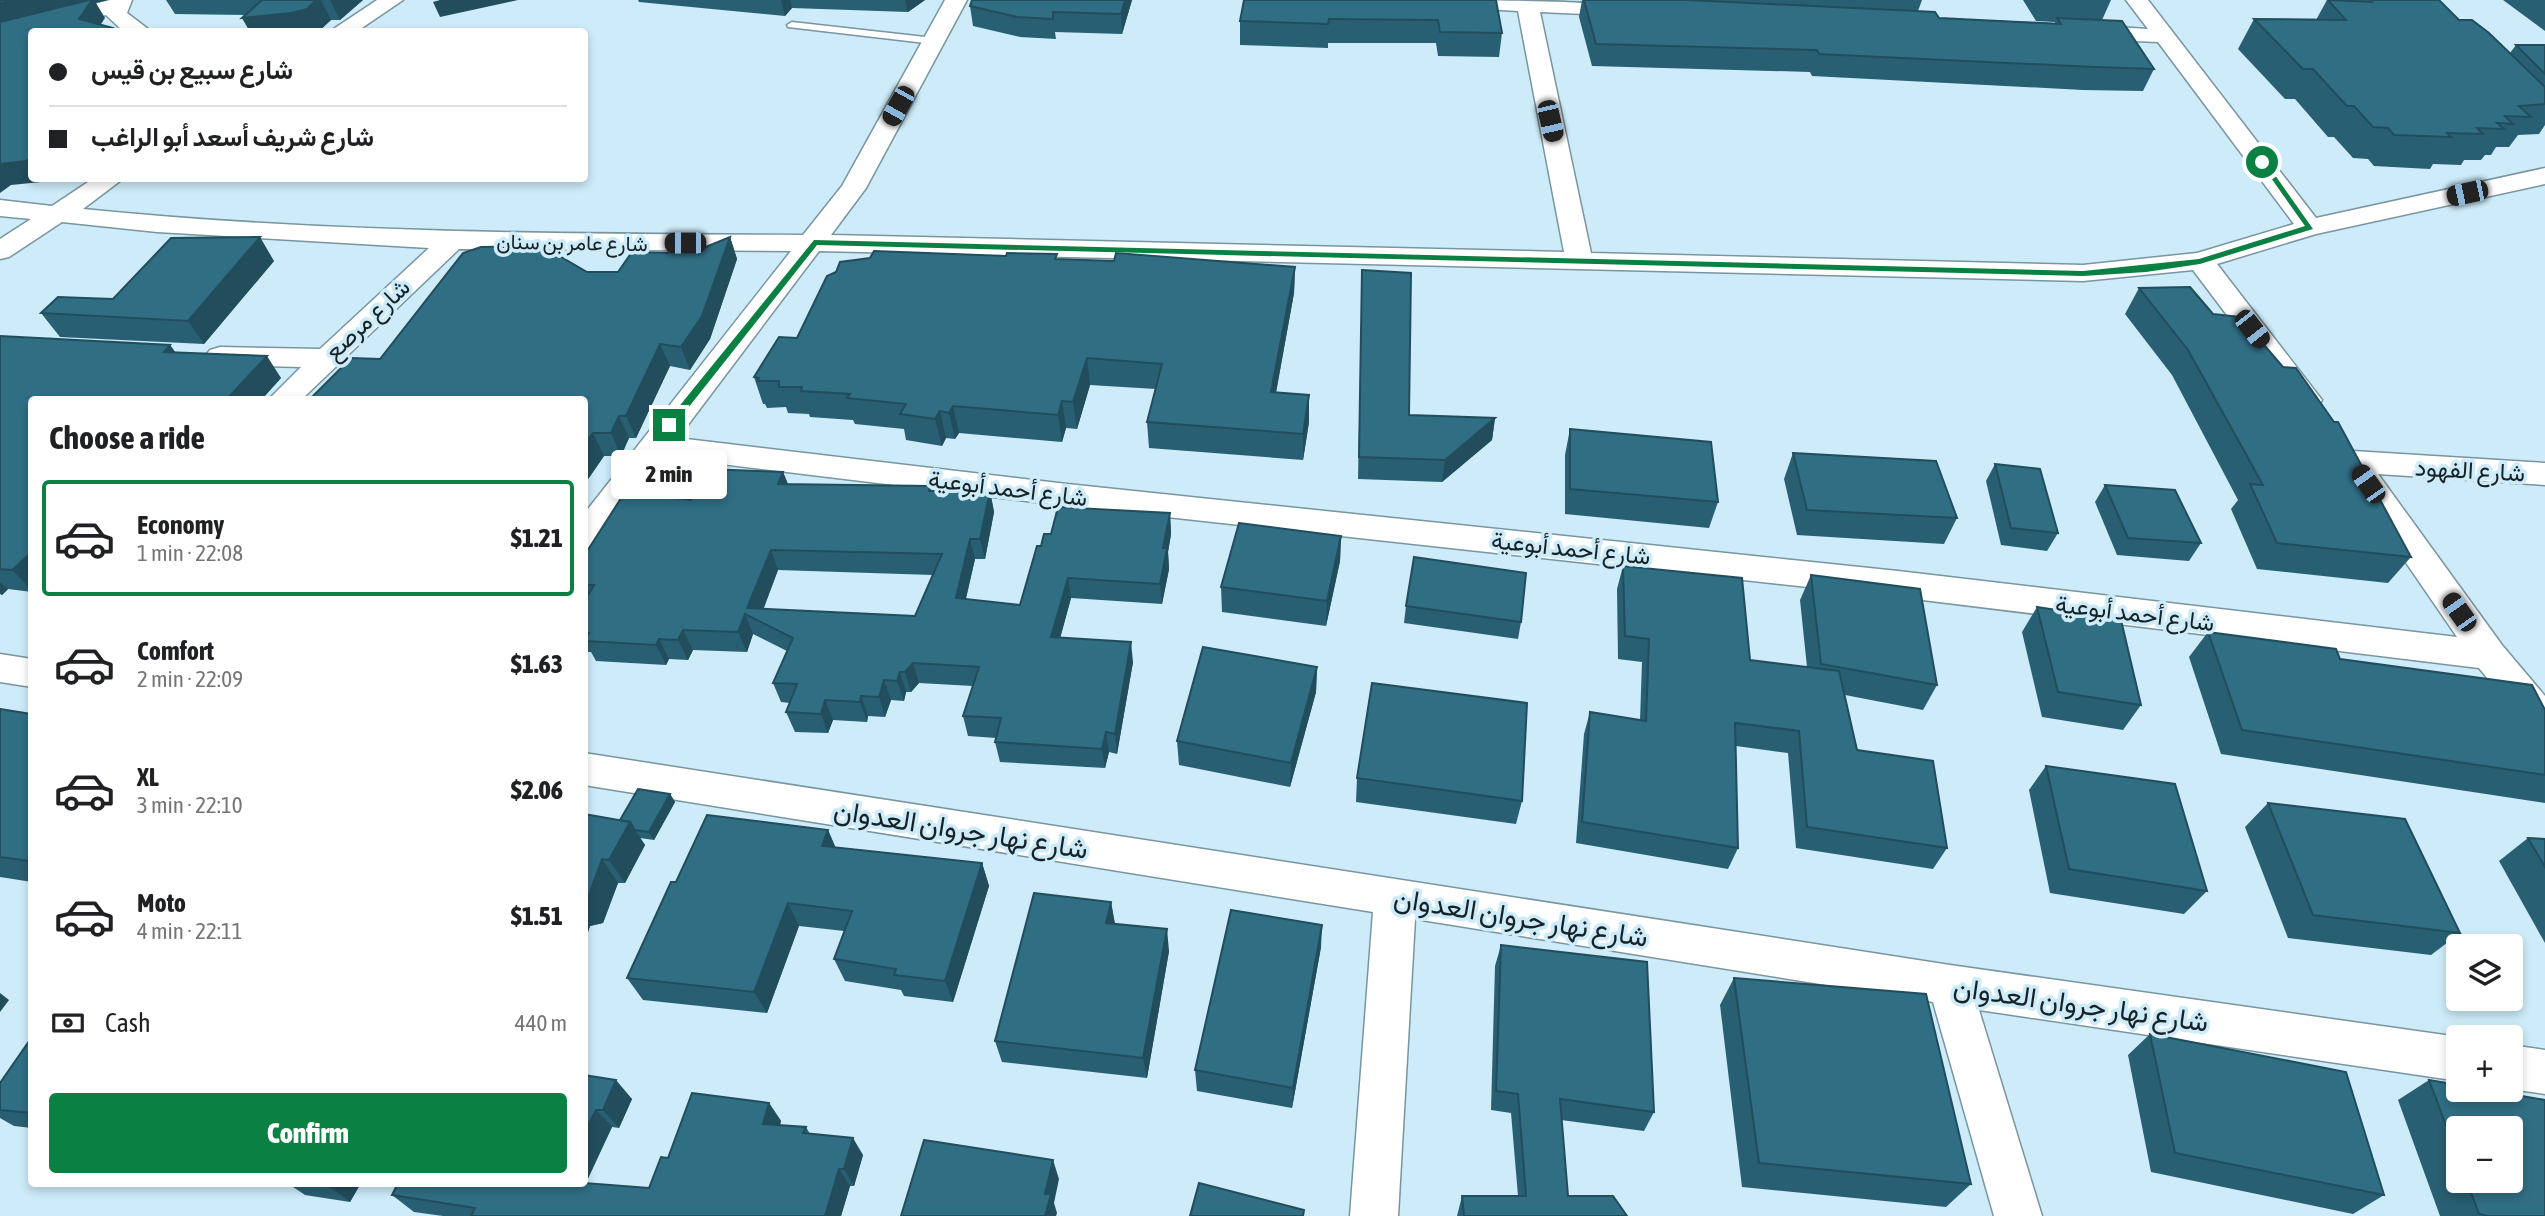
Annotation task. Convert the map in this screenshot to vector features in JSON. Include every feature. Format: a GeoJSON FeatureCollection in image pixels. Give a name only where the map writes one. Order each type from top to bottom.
{"type":"FeatureCollection","features":[{"type":"Feature","properties":{"kind":"street"},"geometry":{"type":"LineString","coordinates":[[346,28],[392,0]]}},
{"type":"Feature","properties":{"kind":"street"},"geometry":{"type":"LineString","coordinates":[[588,533],[653,445],[814,243],[853,188],[956,0]]}},
{"type":"Feature","properties":{"kind":"street"},"geometry":{"type":"LineString","coordinates":[[1435,0],[1528,2],[1646,11]]}},
{"type":"Feature","properties":{"kind":"street"},"geometry":{"type":"LineString","coordinates":[[2137,0],[2310,227]]}},
{"type":"Feature","properties":{"kind":"street"},"geometry":{"type":"LineString","coordinates":[[1528,2],[1579,261]]}},
{"type":"Feature","properties":{"kind":"street"},"geometry":{"type":"LineString","coordinates":[[0,35],[118,3],[116,14],[134,28]]}},
{"type":"Feature","properties":{"kind":"street"},"geometry":{"type":"LineString","coordinates":[[2070,31],[2166,36]]}},
{"type":"Feature","properties":{"kind":"street","name":"شارع عامر بن سنان"},"geometry":{"type":"LineString","coordinates":[[0,208],[58,215],[452,240],[814,243],[2083,273],[2146,269],[2200,261],[2310,227],[2545,176]]}},
{"type":"Feature","properties":{"kind":"street"},"geometry":{"type":"LineString","coordinates":[[0,251],[106,182]]}},
{"type":"Feature","properties":{"kind":"street","name":"شارع مرصع"},"geometry":{"type":"LineString","coordinates":[[287,396],[452,240]]}},
{"type":"Feature","properties":{"kind":"street"},"geometry":{"type":"LineString","coordinates":[[2200,261],[2338,442],[2489,655],[2545,723]]}},
{"type":"Feature","properties":{"kind":"street"},"geometry":{"type":"LineString","coordinates":[[197,355],[325,358]]}},
{"type":"Feature","properties":{"kind":"street","name":"شارع الفهود"},"geometry":{"type":"LineString","coordinates":[[2338,442],[2545,474]]}},
{"type":"Feature","properties":{"kind":"street","name":"شارع أحمد أبوعية"},"geometry":{"type":"LineString","coordinates":[[653,445],[1067,495],[1884,582],[2489,655]]}},
{"type":"Feature","properties":{"kind":"street","name":"شارع نهار جروان العدوان"},"geometry":{"type":"LineString","coordinates":[[588,770],[1950,985],[2446,1057]]}},
{"type":"Feature","properties":{"kind":"street"},"geometry":{"type":"LineString","coordinates":[[1374,1216],[1395,897]]}},
{"type":"Feature","properties":{"kind":"street"},"geometry":{"type":"LineString","coordinates":[[1950,985],[2018,1216]]}},
{"type":"Feature","properties":{"kind":"street"},"geometry":{"type":"LineString","coordinates":[[2523,1069],[2545,1072]]}},
{"type":"Feature","properties":{"kind":"lane"},"geometry":{"type":"LineString","coordinates":[[792,24],[934,41]]}},
{"type":"Feature","properties":{"kind":"building"},"geometry":{"type":"Polygon","coordinates":[[[92,0],[79,19],[113,28],[28,28],[28,160],[0,164],[0,22],[92,0]]]}},
{"type":"Feature","properties":{"kind":"building"},"geometry":{"type":"Polygon","coordinates":[[[262,0],[316,0],[307,9],[291,13],[242,18],[262,0]]]}},
{"type":"Feature","properties":{"kind":"building"},"geometry":{"type":"Polygon","coordinates":[[[972,0],[1125,0],[1121,14],[1053,12],[1053,19],[1017,17],[970,6],[972,0]]]}},
{"type":"Feature","properties":{"kind":"building"},"geometry":{"type":"Polygon","coordinates":[[[1244,0],[1496,0],[1502,33],[1440,32],[1438,20],[1329,19],[1328,24],[1240,21],[1244,0]]]}},
{"type":"Feature","properties":{"kind":"building"},"geometry":{"type":"Polygon","coordinates":[[[1584,0],[1688,0],[1935,12],[1939,18],[2061,24],[2057,18],[2122,21],[2154,69],[1819,54],[1817,50],[1596,44],[1584,0]]]}},
{"type":"Feature","properties":{"kind":"building"},"geometry":{"type":"Polygon","coordinates":[[[2328,0],[2439,0],[2459,20],[2472,20],[2489,33],[2545,87],[2545,104],[2519,106],[2531,117],[2505,116],[2513,124],[2497,123],[2504,129],[2477,128],[2483,134],[2447,133],[2451,137],[2394,135],[2388,128],[2373,127],[2354,106],[2347,106],[2313,69],[2303,69],[2254,19],[2346,20],[2328,0]]]}},
{"type":"Feature","properties":{"kind":"building"},"geometry":{"type":"Polygon","coordinates":[[[2516,45],[2545,45],[2545,74],[2516,45]]]}},
{"type":"Feature","properties":{"kind":"building"},"geometry":{"type":"Polygon","coordinates":[[[260,237],[188,321],[41,313],[58,297],[113,299],[171,238],[260,237]]]}},
{"type":"Feature","properties":{"kind":"building"},"geometry":{"type":"Polygon","coordinates":[[[730,237],[702,316],[681,347],[660,344],[626,416],[619,416],[611,433],[593,433],[588,440],[588,396],[313,396],[351,358],[380,359],[463,253],[481,247],[542,246],[587,272],[618,272],[632,252],[668,253],[670,249],[696,251],[730,237]]]}},
{"type":"Feature","properties":{"kind":"building"},"geometry":{"type":"Polygon","coordinates":[[[874,251],[1006,256],[1007,253],[1057,254],[1055,259],[1114,261],[1116,253],[1295,267],[1271,392],[1309,395],[1303,434],[1147,422],[1162,364],[1087,358],[1073,402],[1062,401],[1058,415],[953,406],[949,413],[940,411],[935,419],[900,414],[906,404],[847,398],[850,394],[801,391],[802,387],[779,387],[779,381],[758,381],[759,378],[754,377],[779,337],[797,338],[827,276],[836,272],[840,262],[870,258],[874,251]]]}},
{"type":"Feature","properties":{"kind":"building"},"geometry":{"type":"Polygon","coordinates":[[[1362,270],[1411,273],[1409,415],[1495,418],[1445,460],[1359,457],[1362,270]]]}},
{"type":"Feature","properties":{"kind":"building"},"geometry":{"type":"Polygon","coordinates":[[[2190,287],[2213,314],[2240,317],[2283,367],[2296,368],[2334,422],[2338,422],[2411,557],[2277,543],[2250,484],[2263,485],[2188,350],[2139,288],[2190,287]]]}},
{"type":"Feature","properties":{"kind":"building"},"geometry":{"type":"Polygon","coordinates":[[[0,336],[170,345],[164,352],[267,356],[230,396],[28,396],[28,556],[12,570],[0,569],[0,336]]]}},
{"type":"Feature","properties":{"kind":"building"},"geometry":{"type":"Polygon","coordinates":[[[1570,429],[1711,442],[1718,502],[1570,489],[1570,429]]]}},
{"type":"Feature","properties":{"kind":"building"},"geometry":{"type":"Polygon","coordinates":[[[1793,453],[1936,461],[1957,518],[1807,510],[1793,453]]]}},
{"type":"Feature","properties":{"kind":"building"},"geometry":{"type":"Polygon","coordinates":[[[1995,464],[2040,469],[2058,533],[2011,528],[1995,464]]]}},
{"type":"Feature","properties":{"kind":"building"},"geometry":{"type":"Polygon","coordinates":[[[706,469],[783,472],[778,484],[930,486],[929,491],[990,491],[980,539],[970,539],[956,598],[1020,605],[1037,546],[1041,546],[1044,534],[1051,534],[1058,507],[1170,513],[1160,584],[1068,578],[1051,637],[1131,642],[1115,734],[1106,732],[1102,749],[995,742],[1001,718],[963,716],[979,667],[913,663],[905,672],[900,672],[897,681],[884,680],[879,697],[861,696],[860,702],[825,700],[821,714],[786,712],[797,684],[773,683],[793,638],[745,614],[738,632],[683,630],[678,640],[659,639],[656,645],[588,641],[588,595],[594,585],[588,585],[588,550],[625,492],[691,500],[706,469]],[[771,550],[747,608],[915,616],[942,554],[771,550]]]}},
{"type":"Feature","properties":{"kind":"building"},"geometry":{"type":"Polygon","coordinates":[[[2105,485],[2175,490],[2201,543],[2128,538],[2105,485]]]}},
{"type":"Feature","properties":{"kind":"building"},"geometry":{"type":"Polygon","coordinates":[[[1239,523],[1341,536],[1327,601],[1221,587],[1239,523]]]}},
{"type":"Feature","properties":{"kind":"building"},"geometry":{"type":"Polygon","coordinates":[[[1414,557],[1526,573],[1521,622],[1406,606],[1414,557]]]}},
{"type":"Feature","properties":{"kind":"building"},"geometry":{"type":"Polygon","coordinates":[[[1623,566],[1742,578],[1750,660],[1839,671],[1857,750],[1933,761],[1947,848],[1807,827],[1799,731],[1735,723],[1738,848],[1582,822],[1590,712],[1646,721],[1649,639],[1625,636],[1623,566]]]}},
{"type":"Feature","properties":{"kind":"building"},"geometry":{"type":"Polygon","coordinates":[[[1811,575],[1920,589],[1937,685],[1821,664],[1811,575]]]}},
{"type":"Feature","properties":{"kind":"building"},"geometry":{"type":"Polygon","coordinates":[[[2037,607],[2121,620],[2141,705],[2058,692],[2037,607]]]}},
{"type":"Feature","properties":{"kind":"building"},"geometry":{"type":"Polygon","coordinates":[[[2208,632],[2336,649],[2340,659],[2532,685],[2545,710],[2545,775],[2242,730],[2208,632]]]}},
{"type":"Feature","properties":{"kind":"building"},"geometry":{"type":"Polygon","coordinates":[[[1203,647],[1317,667],[1291,763],[1177,741],[1203,647]]]}},
{"type":"Feature","properties":{"kind":"building"},"geometry":{"type":"Polygon","coordinates":[[[1372,683],[1527,703],[1522,801],[1357,778],[1372,683]]]}},
{"type":"Feature","properties":{"kind":"building"},"geometry":{"type":"Polygon","coordinates":[[[0,709],[28,713],[28,861],[0,857],[0,709]]]}},
{"type":"Feature","properties":{"kind":"building"},"geometry":{"type":"Polygon","coordinates":[[[2046,766],[2175,784],[2207,891],[2069,869],[2046,766]]]}},
{"type":"Feature","properties":{"kind":"building"},"geometry":{"type":"Polygon","coordinates":[[[638,789],[670,794],[649,832],[635,830],[630,822],[620,820],[638,789]]]}},
{"type":"Feature","properties":{"kind":"building"},"geometry":{"type":"Polygon","coordinates":[[[2268,803],[2405,819],[2460,933],[2313,915],[2268,803]]]}},
{"type":"Feature","properties":{"kind":"building"},"geometry":{"type":"Polygon","coordinates":[[[588,815],[630,822],[609,860],[602,859],[588,897],[588,815]]]}},
{"type":"Feature","properties":{"kind":"building"},"geometry":{"type":"Polygon","coordinates":[[[707,815],[828,830],[822,846],[982,863],[945,981],[894,975],[896,969],[834,959],[852,911],[788,903],[754,992],[627,978],[671,882],[676,882],[707,815]]]}},
{"type":"Feature","properties":{"kind":"building"},"geometry":{"type":"Polygon","coordinates":[[[2528,838],[2545,839],[2545,867],[2528,838]]]}},
{"type":"Feature","properties":{"kind":"building"},"geometry":{"type":"Polygon","coordinates":[[[1034,893],[1111,902],[1106,923],[1167,929],[1143,1058],[995,1041],[1034,893]]]}},
{"type":"Feature","properties":{"kind":"building"},"geometry":{"type":"Polygon","coordinates":[[[1231,910],[1322,925],[1293,1088],[1195,1070],[1231,910]]]}},
{"type":"Feature","properties":{"kind":"building"},"geometry":{"type":"Polygon","coordinates":[[[1501,945],[1647,962],[1654,1112],[1560,1099],[1568,1196],[1613,1196],[1627,1216],[1464,1216],[1462,1196],[1526,1196],[1518,1094],[1496,1091],[1501,945]]]}},
{"type":"Feature","properties":{"kind":"building"},"geometry":{"type":"Polygon","coordinates":[[[1734,978],[1926,994],[1971,1184],[1759,1163],[1734,978]]]}},
{"type":"Feature","properties":{"kind":"building"},"geometry":{"type":"Polygon","coordinates":[[[2150,1034],[2346,1072],[2384,1195],[2175,1153],[2150,1034]]]}},
{"type":"Feature","properties":{"kind":"building"},"geometry":{"type":"Polygon","coordinates":[[[28,1043],[28,1113],[0,1110],[0,1083],[28,1043]]]}},
{"type":"Feature","properties":{"kind":"building"},"geometry":{"type":"Polygon","coordinates":[[[588,1076],[616,1080],[603,1110],[596,1110],[588,1125],[588,1076]]]}},
{"type":"Feature","properties":{"kind":"building"},"geometry":{"type":"Polygon","coordinates":[[[2429,1080],[2446,1083],[2446,1102],[2523,1102],[2523,1096],[2545,1100],[2545,1216],[2479,1214],[2471,1193],[2523,1193],[2523,1116],[2446,1116],[2446,1125],[2429,1080]]]}},
{"type":"Feature","properties":{"kind":"building"},"geometry":{"type":"Polygon","coordinates":[[[692,1093],[769,1103],[763,1124],[806,1127],[803,1133],[853,1138],[844,1169],[839,1169],[825,1216],[471,1216],[475,1208],[392,1195],[396,1187],[588,1187],[588,1183],[649,1188],[661,1157],[668,1158],[692,1093]]]}},
{"type":"Feature","properties":{"kind":"building"},"geometry":{"type":"Polygon","coordinates":[[[924,1140],[1053,1160],[1045,1194],[1051,1194],[1045,1216],[901,1216],[924,1140]]]}},
{"type":"Feature","properties":{"kind":"building"},"geometry":{"type":"Polygon","coordinates":[[[1199,1183],[1304,1210],[1303,1216],[1190,1216],[1199,1183]]]}},
{"type":"Feature","properties":{"kind":"route"},"geometry":{"type":"LineString","coordinates":[[669,425],[814,243],[2083,273],[2146,269],[2200,261],[2310,227],[2262,162]]}}]}
